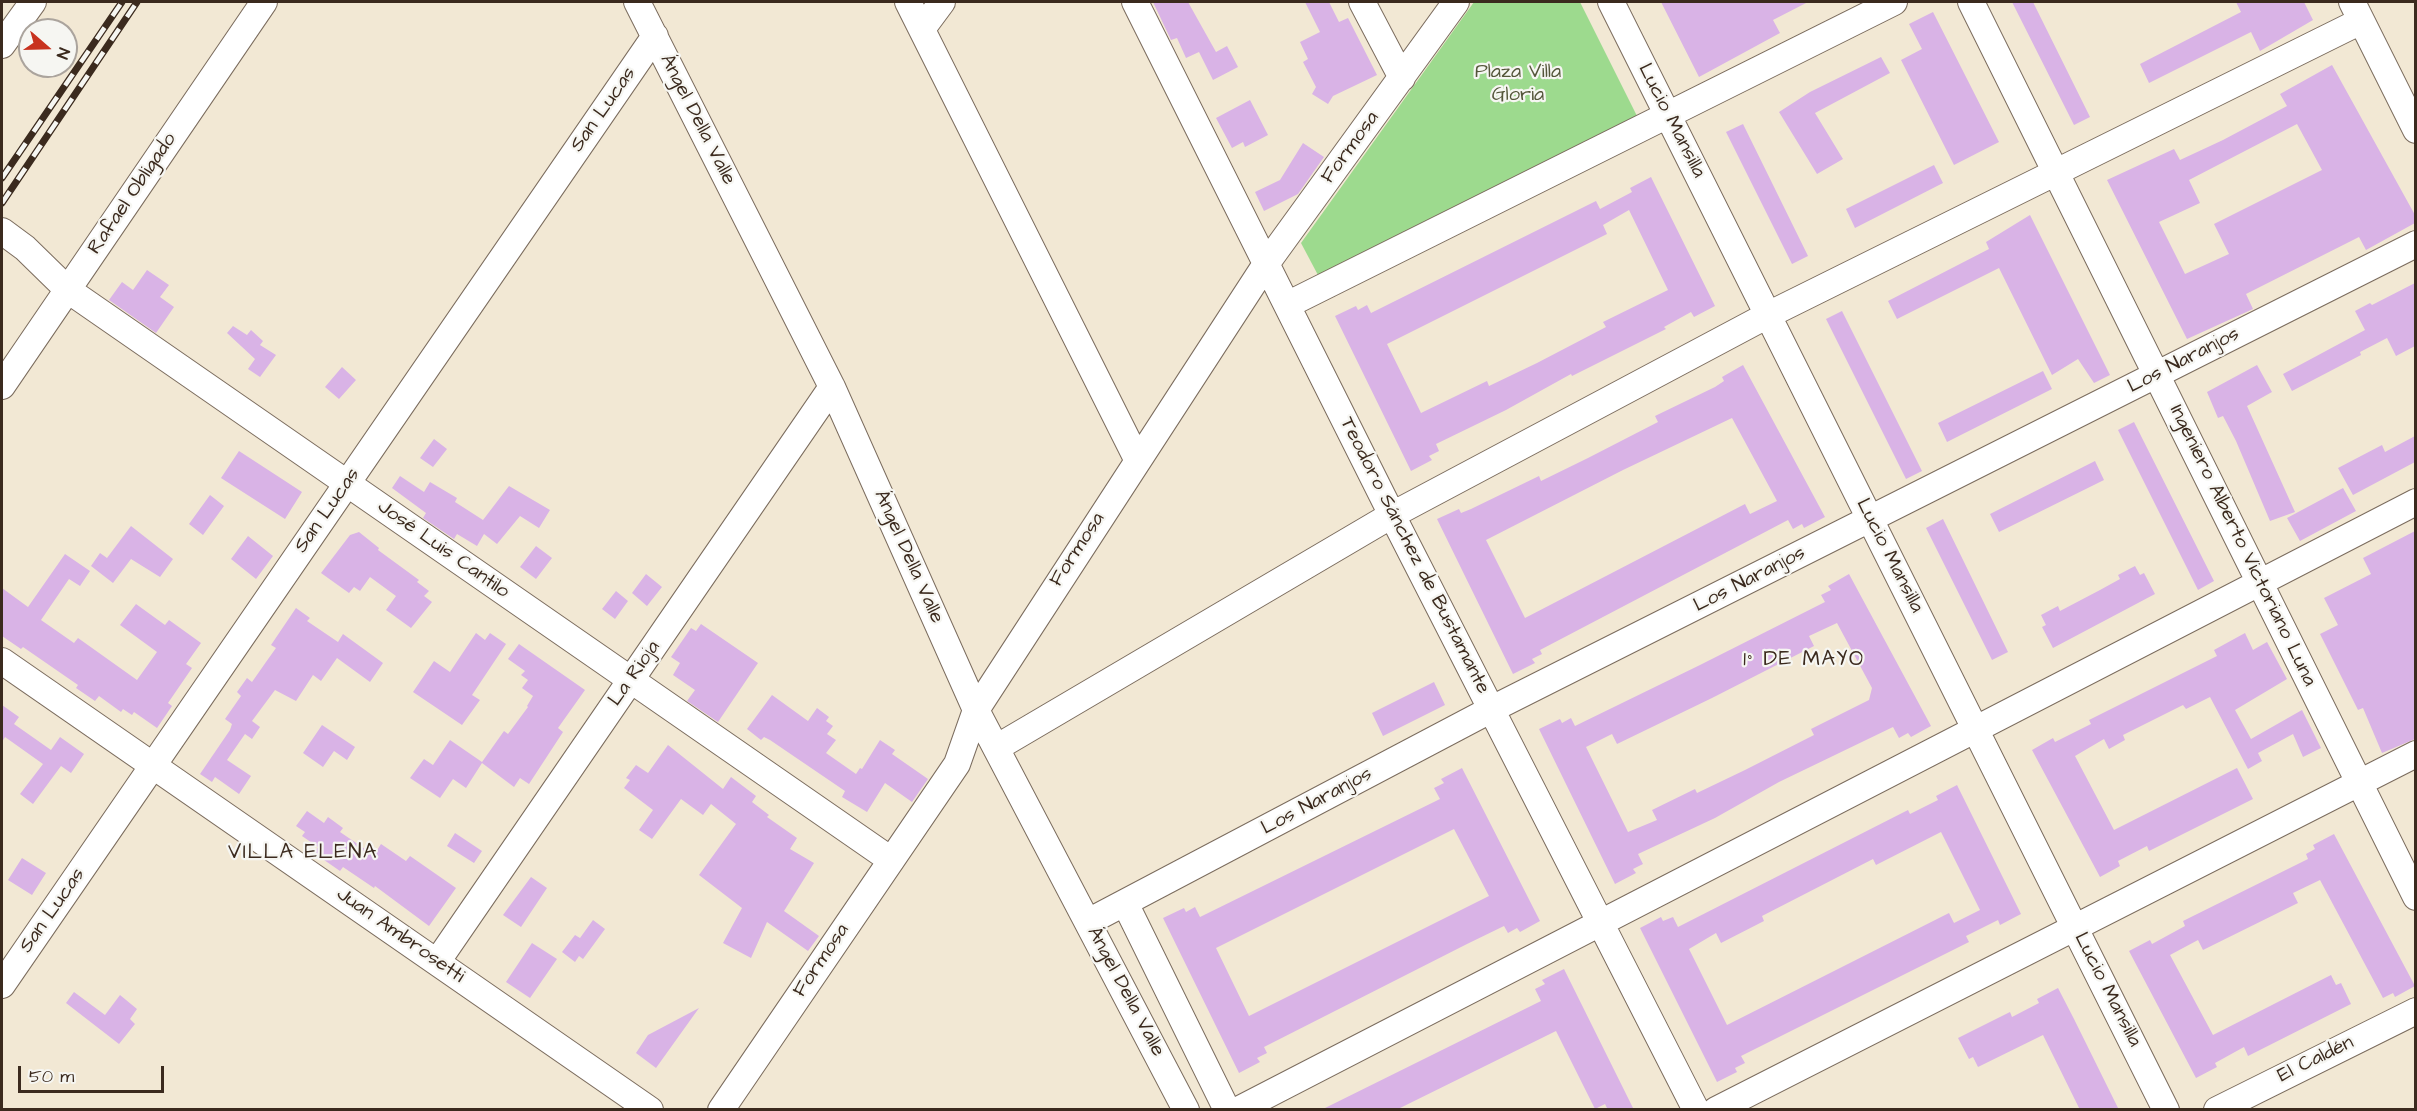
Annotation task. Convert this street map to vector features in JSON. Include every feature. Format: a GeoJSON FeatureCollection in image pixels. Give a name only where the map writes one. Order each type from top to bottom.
{"type":"FeatureCollection","features":[{"type":"Feature","properties":{"kind":"street"},"geometry":{"type":"LineString","coordinates":[[2,45],[33,2]]}},
{"type":"Feature","properties":{"kind":"street","name":"Rafael Obligado"},"geometry":{"type":"LineString","coordinates":[[2,386],[264,2]]}},
{"type":"Feature","properties":{"kind":"street","name":"Ángel Della Valle"},"geometry":{"type":"LineString","coordinates":[[638,2],[832,387],[976,710],[1186,1110]]}},
{"type":"Feature","properties":{"kind":"street"},"geometry":{"type":"LineString","coordinates":[[909,2],[1137,459]]}},
{"type":"Feature","properties":{"kind":"street"},"geometry":{"type":"LineString","coordinates":[[922,29],[942,2]]}},
{"type":"Feature","properties":{"kind":"street","name":"Teodoro Sánchez de Bustamante"},"geometry":{"type":"LineString","coordinates":[[1136,2],[1392,515],[1696,1110]]}},
{"type":"Feature","properties":{"kind":"street"},"geometry":{"type":"LineString","coordinates":[[1362,2],[1402,78]]}},
{"type":"Feature","properties":{"kind":"street","name":"Formosa"},"geometry":{"type":"LineString","coordinates":[[721,1110],[957,764],[976,710],[1137,459],[1266,264],[1456,2]]}},
{"type":"Feature","properties":{"kind":"street","name":"Lucio Mansilla"},"geometry":{"type":"LineString","coordinates":[[1611,2],[2166,1110]]}},
{"type":"Feature","properties":{"kind":"street"},"geometry":{"type":"LineString","coordinates":[[1287,305],[1894,2]]}},
{"type":"Feature","properties":{"kind":"street","name":"Ingeniero Alberto Victoriano Luna"},"geometry":{"type":"LineString","coordinates":[[1971,2],[2415,897]]}},
{"type":"Feature","properties":{"kind":"street"},"geometry":{"type":"LineString","coordinates":[[996,748],[1392,515],[1768,315],[2056,172],[2356,11],[2415,130]]}},
{"type":"Feature","properties":{"kind":"street","name":"San Lucas"},"geometry":{"type":"LineString","coordinates":[[2,985],[9,957],[153,765],[655,36]]}},
{"type":"Feature","properties":{"kind":"street","name":"José Luis Cantilo"},"geometry":{"type":"LineString","coordinates":[[2,231],[25,248],[68,290],[891,860]]}},
{"type":"Feature","properties":{"kind":"street","name":"Los Naranjos"},"geometry":{"type":"LineString","coordinates":[[1088,922],[1492,710],[2415,244]]}},
{"type":"Feature","properties":{"kind":"street","name":"La Rioja"},"geometry":{"type":"LineString","coordinates":[[436,962],[832,387]]}},
{"type":"Feature","properties":{"kind":"street"},"geometry":{"type":"LineString","coordinates":[[1238,1110],[2415,502]]}},
{"type":"Feature","properties":{"kind":"street","name":"Juan Ambrosetti"},"geometry":{"type":"LineString","coordinates":[[2,661],[650,1110]]}},
{"type":"Feature","properties":{"kind":"street"},"geometry":{"type":"LineString","coordinates":[[1716,1110],[2415,754]]}},
{"type":"Feature","properties":{"kind":"street","name":"Ángel Della Valle"},"geometry":{"type":"LineString","coordinates":[[1125,903],[1227,1110]]}},
{"type":"Feature","properties":{"kind":"street","name":"El Caldén"},"geometry":{"type":"LineString","coordinates":[[2217,1110],[2415,1011]]}},
{"type":"Feature","properties":{"kind":"green space","name":"Plaza Villa Gloria"},"geometry":{"type":"Polygon","coordinates":[[[1474,2],[1580,2],[1638,118],[1319,277],[1301,243],[1474,2]]]}},
{"type":"Feature","properties":{"kind":"building"},"geometry":{"type":"Polygon","coordinates":[[[1153,2],[1188,2],[1216,52],[1227,46],[1238,67],[1213,80],[1199,52],[1186,58],[1177,38],[1171,40],[1153,2]]]}},
{"type":"Feature","properties":{"kind":"building"},"geometry":{"type":"Polygon","coordinates":[[[1305,2],[1329,2],[1339,22],[1348,18],[1377,75],[1333,96],[1328,104],[1312,94],[1316,87],[1303,62],[1308,59],[1300,42],[1320,32],[1305,2]]]}},
{"type":"Feature","properties":{"kind":"building"},"geometry":{"type":"Polygon","coordinates":[[[1661,2],[1808,2],[1773,20],[1780,33],[1699,77],[1661,2]]]}},
{"type":"Feature","properties":{"kind":"building"},"geometry":{"type":"Polygon","coordinates":[[[2012,2],[2033,2],[2090,117],[2074,125],[2012,2]]]}},
{"type":"Feature","properties":{"kind":"building"},"geometry":{"type":"Polygon","coordinates":[[[2236,2],[2304,2],[2313,20],[2260,51],[2251,32],[2149,83],[2140,64],[2241,12],[2236,2]]]}},
{"type":"Feature","properties":{"kind":"building"},"geometry":{"type":"Polygon","coordinates":[[[1933,12],[1999,142],[1954,165],[1901,60],[1922,49],[1909,24],[1933,12]]]}},
{"type":"Feature","properties":{"kind":"building"},"geometry":{"type":"Polygon","coordinates":[[[1881,57],[1890,73],[1815,113],[1843,159],[1817,174],[1779,112],[1810,92],[1881,57]]]}},
{"type":"Feature","properties":{"kind":"building"},"geometry":{"type":"Polygon","coordinates":[[[2332,65],[2415,215],[2415,223],[2366,250],[2359,237],[2246,294],[2253,309],[2187,339],[2107,180],[2174,149],[2180,160],[2223,140],[2287,106],[2280,94],[2332,65]],[[2297,124],[2189,180],[2200,203],[2159,222],[2185,274],[2229,254],[2214,224],[2322,170],[2297,124]]]}},
{"type":"Feature","properties":{"kind":"building"},"geometry":{"type":"Polygon","coordinates":[[[1250,100],[1268,135],[1245,147],[1243,142],[1232,148],[1216,118],[1250,100]]]}},
{"type":"Feature","properties":{"kind":"building"},"geometry":{"type":"Polygon","coordinates":[[[1743,124],[1808,256],[1792,264],[1726,132],[1743,124]]]}},
{"type":"Feature","properties":{"kind":"building"},"geometry":{"type":"Polygon","coordinates":[[[1303,143],[1324,157],[1298,194],[1264,211],[1255,192],[1280,180],[1303,143]]]}},
{"type":"Feature","properties":{"kind":"building"},"geometry":{"type":"Polygon","coordinates":[[[1934,165],[1943,183],[1855,228],[1846,209],[1934,165]]]}},
{"type":"Feature","properties":{"kind":"building"},"geometry":{"type":"Polygon","coordinates":[[[1651,177],[1715,306],[1694,317],[1691,312],[1664,327],[1666,329],[1572,376],[1571,374],[1506,410],[1436,444],[1439,451],[1429,456],[1432,460],[1411,471],[1335,316],[1356,306],[1358,310],[1367,305],[1371,313],[1596,201],[1600,209],[1632,192],[1630,188],[1651,177]],[[1629,210],[1603,225],[1607,234],[1387,344],[1421,413],[1487,381],[1489,386],[1537,363],[1606,327],[1603,322],[1668,290],[1629,210]]]}},
{"type":"Feature","properties":{"kind":"building"},"geometry":{"type":"Polygon","coordinates":[[[2030,215],[2110,375],[2094,383],[2078,359],[2052,375],[1999,268],[1897,319],[1888,301],[1989,249],[1986,242],[2030,215]]]}},
{"type":"Feature","properties":{"kind":"building"},"geometry":{"type":"Polygon","coordinates":[[[147,270],[169,285],[160,297],[174,307],[156,333],[109,300],[122,282],[133,290],[147,270]]]}},
{"type":"Feature","properties":{"kind":"building"},"geometry":{"type":"Polygon","coordinates":[[[2415,283],[2415,346],[2396,356],[2387,338],[2360,352],[2361,355],[2292,391],[2283,374],[2365,330],[2355,311],[2415,283]]]}},
{"type":"Feature","properties":{"kind":"building"},"geometry":{"type":"Polygon","coordinates":[[[1842,311],[1922,471],[1906,479],[1826,319],[1842,311]]]}},
{"type":"Feature","properties":{"kind":"building"},"geometry":{"type":"Polygon","coordinates":[[[233,326],[247,335],[251,330],[263,341],[260,345],[276,355],[260,377],[248,369],[255,359],[227,333],[233,326]]]}},
{"type":"Feature","properties":{"kind":"building"},"geometry":{"type":"Polygon","coordinates":[[[1743,365],[1825,517],[1804,528],[1802,524],[1793,529],[1788,520],[1540,650],[1542,654],[1532,659],[1535,663],[1513,674],[1437,519],[1459,509],[1461,513],[1471,509],[1539,476],[1541,481],[1588,458],[1658,422],[1655,416],[1715,387],[1724,381],[1722,377],[1743,365]],[[1732,418],[1623,470],[1486,540],[1525,618],[1745,504],[1750,514],[1777,501],[1732,418]]]}},
{"type":"Feature","properties":{"kind":"building"},"geometry":{"type":"Polygon","coordinates":[[[2257,365],[2272,392],[2247,406],[2295,512],[2270,521],[2236,441],[2223,416],[2218,418],[2207,392],[2257,365]]]}},
{"type":"Feature","properties":{"kind":"building"},"geometry":{"type":"Polygon","coordinates":[[[342,367],[356,380],[339,399],[325,387],[342,367]]]}},
{"type":"Feature","properties":{"kind":"building"},"geometry":{"type":"Polygon","coordinates":[[[2043,371],[2052,389],[1947,442],[1938,423],[2043,371]]]}},
{"type":"Feature","properties":{"kind":"building"},"geometry":{"type":"Polygon","coordinates":[[[2134,422],[2214,581],[2198,590],[2118,430],[2134,422]]]}},
{"type":"Feature","properties":{"kind":"building"},"geometry":{"type":"Polygon","coordinates":[[[2415,436],[2415,462],[2353,495],[2338,468],[2382,445],[2385,452],[2415,436]]]}},
{"type":"Feature","properties":{"kind":"building"},"geometry":{"type":"Polygon","coordinates":[[[434,439],[447,449],[433,467],[420,458],[434,439]]]}},
{"type":"Feature","properties":{"kind":"building"},"geometry":{"type":"Polygon","coordinates":[[[239,451],[302,492],[285,519],[221,478],[239,451]]]}},
{"type":"Feature","properties":{"kind":"building"},"geometry":{"type":"Polygon","coordinates":[[[2095,461],[2104,480],[1999,532],[1990,514],[2095,461]]]}},
{"type":"Feature","properties":{"kind":"building"},"geometry":{"type":"Polygon","coordinates":[[[400,476],[424,492],[430,482],[457,498],[455,502],[483,520],[509,486],[550,510],[539,528],[520,516],[497,544],[484,534],[477,546],[457,534],[454,539],[423,518],[426,513],[392,488],[400,476]]]}},
{"type":"Feature","properties":{"kind":"building"},"geometry":{"type":"Polygon","coordinates":[[[2343,488],[2356,511],[2300,541],[2287,518],[2343,488]]]}},
{"type":"Feature","properties":{"kind":"building"},"geometry":{"type":"Polygon","coordinates":[[[210,495],[224,506],[203,535],[189,524],[210,495]]]}},
{"type":"Feature","properties":{"kind":"building"},"geometry":{"type":"Polygon","coordinates":[[[1943,519],[2008,652],[1992,660],[1926,528],[1943,519]]]}},
{"type":"Feature","properties":{"kind":"building"},"geometry":{"type":"Polygon","coordinates":[[[131,526],[173,559],[160,577],[131,559],[113,583],[91,566],[100,553],[107,558],[131,526]]]}},
{"type":"Feature","properties":{"kind":"building"},"geometry":{"type":"Polygon","coordinates":[[[2415,531],[2415,739],[2382,753],[2363,708],[2358,710],[2320,634],[2338,625],[2324,598],[2371,574],[2363,558],[2415,531]]]}},
{"type":"Feature","properties":{"kind":"building"},"geometry":{"type":"Polygon","coordinates":[[[359,532],[379,548],[378,550],[419,580],[417,582],[429,591],[424,596],[432,602],[411,628],[386,610],[396,596],[370,577],[360,591],[354,587],[349,593],[321,573],[350,535],[359,532]]]}},
{"type":"Feature","properties":{"kind":"building"},"geometry":{"type":"Polygon","coordinates":[[[248,536],[273,556],[256,579],[231,559],[248,536]]]}},
{"type":"Feature","properties":{"kind":"building"},"geometry":{"type":"Polygon","coordinates":[[[536,546],[552,558],[536,579],[520,567],[536,546]]]}},
{"type":"Feature","properties":{"kind":"building"},"geometry":{"type":"Polygon","coordinates":[[[65,554],[90,571],[80,586],[69,579],[41,620],[74,643],[78,638],[137,680],[157,652],[120,625],[136,604],[165,625],[169,620],[201,643],[186,664],[192,668],[168,703],[172,706],[157,728],[134,712],[132,715],[123,709],[121,712],[99,696],[95,701],[76,688],[78,685],[23,647],[21,649],[2,636],[2,588],[28,607],[65,554]]]}},
{"type":"Feature","properties":{"kind":"building"},"geometry":{"type":"Polygon","coordinates":[[[2135,566],[2140,575],[2144,573],[2155,594],[2053,648],[2042,627],[2046,625],[2041,615],[2058,606],[2060,611],[2120,579],[2118,575],[2135,566]]]}},
{"type":"Feature","properties":{"kind":"building"},"geometry":{"type":"Polygon","coordinates":[[[646,574],[662,587],[647,606],[632,593],[646,574]]]}},
{"type":"Feature","properties":{"kind":"building"},"geometry":{"type":"Polygon","coordinates":[[[1849,574],[1931,726],[1911,737],[1908,733],[1899,738],[1893,727],[1779,782],[1715,818],[1638,854],[1643,864],[1633,869],[1636,873],[1615,884],[1539,729],[1560,719],[1562,723],[1571,718],[1575,726],[1700,665],[1825,602],[1821,595],[1831,590],[1828,586],[1849,574]],[[1837,623],[1809,636],[1814,646],[1712,698],[1617,744],[1612,734],[1586,747],[1628,832],[1657,820],[1652,810],[1695,789],[1697,793],[1814,735],[1811,729],[1869,700],[1872,688],[1837,623]]]}},
{"type":"Feature","properties":{"kind":"building"},"geometry":{"type":"Polygon","coordinates":[[[616,591],[628,601],[615,619],[602,609],[616,591]]]}},
{"type":"Feature","properties":{"kind":"building"},"geometry":{"type":"Polygon","coordinates":[[[296,608],[310,618],[307,621],[338,642],[343,634],[383,663],[370,682],[337,658],[321,681],[313,675],[296,701],[275,690],[252,721],[260,727],[252,739],[245,734],[227,760],[251,776],[239,794],[215,777],[212,782],[200,774],[230,730],[232,724],[225,719],[241,696],[237,692],[247,678],[252,682],[276,648],[271,645],[296,608]]]}},
{"type":"Feature","properties":{"kind":"building"},"geometry":{"type":"Polygon","coordinates":[[[701,624],[758,663],[718,722],[687,701],[695,690],[673,675],[680,663],[671,657],[691,628],[696,631],[701,624]]]}},
{"type":"Feature","properties":{"kind":"building"},"geometry":{"type":"Polygon","coordinates":[[[476,633],[485,640],[490,633],[506,644],[472,695],[480,700],[462,725],[413,692],[434,661],[450,672],[476,633]]]}},
{"type":"Feature","properties":{"kind":"building"},"geometry":{"type":"Polygon","coordinates":[[[2245,633],[2253,650],[2267,642],[2287,679],[2235,710],[2251,739],[2302,710],[2321,748],[2303,757],[2293,734],[2258,753],[2262,761],[2248,769],[2210,697],[2186,709],[2183,705],[2123,735],[2125,740],[2109,749],[2104,739],[2075,756],[2114,830],[2237,768],[2253,799],[2149,851],[2147,846],[2118,861],[2120,866],[2100,877],[2032,750],[2053,738],[2055,742],[2091,724],[2089,720],[2217,656],[2214,650],[2245,633]]]}},
{"type":"Feature","properties":{"kind":"building"},"geometry":{"type":"Polygon","coordinates":[[[519,644],[585,690],[558,728],[563,732],[529,784],[520,778],[514,787],[482,763],[466,788],[453,779],[440,798],[410,778],[424,759],[433,765],[450,740],[482,762],[504,731],[508,734],[528,707],[533,696],[522,688],[528,680],[521,675],[525,671],[508,659],[519,644]]]}},
{"type":"Feature","properties":{"kind":"building"},"geometry":{"type":"Polygon","coordinates":[[[1434,682],[1445,705],[1383,736],[1372,713],[1434,682]]]}},
{"type":"Feature","properties":{"kind":"building"},"geometry":{"type":"Polygon","coordinates":[[[772,695],[808,721],[817,708],[829,717],[826,721],[833,726],[827,734],[836,740],[826,753],[856,774],[860,768],[862,769],[880,740],[895,750],[892,754],[928,779],[912,802],[885,783],[867,812],[842,797],[845,791],[770,740],[764,737],[761,740],[747,729],[772,695]]]}},
{"type":"Feature","properties":{"kind":"building"},"geometry":{"type":"Polygon","coordinates":[[[2,705],[19,717],[14,724],[51,750],[60,737],[84,754],[71,773],[61,766],[33,804],[20,794],[43,764],[5,737],[2,742],[2,705]]]}},
{"type":"Feature","properties":{"kind":"building"},"geometry":{"type":"Polygon","coordinates":[[[322,725],[355,747],[347,760],[334,751],[323,767],[303,753],[322,725]]]}},
{"type":"Feature","properties":{"kind":"building"},"geometry":{"type":"Polygon","coordinates":[[[668,745],[723,789],[731,777],[756,796],[752,802],[769,815],[767,817],[797,838],[790,849],[814,863],[784,911],[819,936],[808,951],[767,922],[751,958],[723,943],[742,908],[699,875],[736,824],[711,804],[703,815],[681,799],[652,839],[639,830],[653,810],[624,788],[630,780],[626,778],[636,765],[648,773],[668,745]]]}},
{"type":"Feature","properties":{"kind":"building"},"geometry":{"type":"Polygon","coordinates":[[[1462,768],[1540,921],[1520,932],[1517,928],[1508,933],[1504,926],[1467,944],[1264,1047],[1267,1053],[1257,1058],[1260,1062],[1239,1073],[1163,918],[1184,908],[1186,912],[1195,907],[1200,917],[1440,799],[1434,788],[1444,783],[1441,779],[1462,768]],[[1454,829],[1216,948],[1249,1016],[1489,896],[1454,829]]]}},
{"type":"Feature","properties":{"kind":"building"},"geometry":{"type":"Polygon","coordinates":[[[1957,785],[2021,914],[2000,925],[1998,920],[1966,936],[1969,942],[1741,1056],[1745,1063],[1735,1068],[1737,1072],[1717,1082],[1640,928],[1661,917],[1663,921],[1673,917],[1678,927],[1908,810],[1910,814],[1938,800],[1936,796],[1957,785]],[[1941,832],[1876,865],[1873,859],[1762,916],[1764,921],[1721,943],[1716,933],[1689,949],[1727,1025],[1949,913],[1954,923],[1980,910],[1941,832]]]}},
{"type":"Feature","properties":{"kind":"building"},"geometry":{"type":"Polygon","coordinates":[[[307,811],[324,823],[328,817],[343,828],[340,832],[374,855],[381,844],[406,861],[410,856],[456,888],[429,926],[375,886],[374,888],[343,867],[340,871],[314,853],[318,847],[302,836],[305,832],[296,826],[307,811]]]}},
{"type":"Feature","properties":{"kind":"building"},"geometry":{"type":"Polygon","coordinates":[[[455,833],[482,851],[474,863],[447,846],[455,833]]]}},
{"type":"Feature","properties":{"kind":"building"},"geometry":{"type":"Polygon","coordinates":[[[2334,834],[2415,986],[2395,997],[2393,993],[2383,998],[2320,880],[2293,893],[2298,903],[2203,950],[2198,940],[2170,955],[2213,1035],[2331,975],[2336,985],[2341,983],[2351,1004],[2248,1056],[2244,1047],[2215,1063],[2217,1067],[2196,1078],[2129,951],[2150,940],[2152,944],[2185,926],[2183,921],[2308,859],[2306,854],[2315,849],[2313,845],[2334,834]]]}},
{"type":"Feature","properties":{"kind":"building"},"geometry":{"type":"Polygon","coordinates":[[[22,858],[46,873],[32,895],[8,880],[22,858]]]}},
{"type":"Feature","properties":{"kind":"building"},"geometry":{"type":"Polygon","coordinates":[[[531,877],[547,888],[521,927],[503,915],[531,877]]]}},
{"type":"Feature","properties":{"kind":"building"},"geometry":{"type":"Polygon","coordinates":[[[593,920],[605,929],[583,959],[579,956],[575,962],[562,952],[575,935],[580,938],[593,920]]]}},
{"type":"Feature","properties":{"kind":"building"},"geometry":{"type":"Polygon","coordinates":[[[532,943],[557,959],[530,998],[506,982],[532,943]]]}},
{"type":"Feature","properties":{"kind":"building"},"geometry":{"type":"Polygon","coordinates":[[[1564,969],[1634,1110],[1608,1110],[1605,1104],[1595,1109],[1556,1031],[1396,1110],[1321,1110],[1541,1001],[1535,989],[1545,984],[1542,980],[1564,969]]]}},
{"type":"Feature","properties":{"kind":"building"},"geometry":{"type":"Polygon","coordinates":[[[2058,988],[2119,1110],[2080,1110],[2043,1035],[1978,1067],[1973,1057],[1969,1059],[1958,1038],[2010,1012],[2012,1017],[2039,1003],[2037,999],[2058,988]]]}},
{"type":"Feature","properties":{"kind":"building"},"geometry":{"type":"Polygon","coordinates":[[[74,992],[105,1015],[120,995],[137,1009],[130,1019],[135,1024],[119,1044],[66,1003],[74,992]]]}},
{"type":"Feature","properties":{"kind":"building"},"geometry":{"type":"Polygon","coordinates":[[[699,1008],[656,1068],[636,1053],[648,1035],[699,1008]]]}},
{"type":"Feature","properties":{"kind":"railway"},"geometry":{"type":"LineString","coordinates":[[2,178],[122,2]]}},
{"type":"Feature","properties":{"kind":"railway"},"geometry":{"type":"LineString","coordinates":[[2,203],[137,2]]}},
{"type":"Feature","properties":{"kind":"district","name":"1° DE MAYO"},"geometry":{"type":"Point","coordinates":[1804,661]}},
{"type":"Feature","properties":{"kind":"district","name":"VILLA ELENA"},"geometry":{"type":"Point","coordinates":[303,854]}}]}
